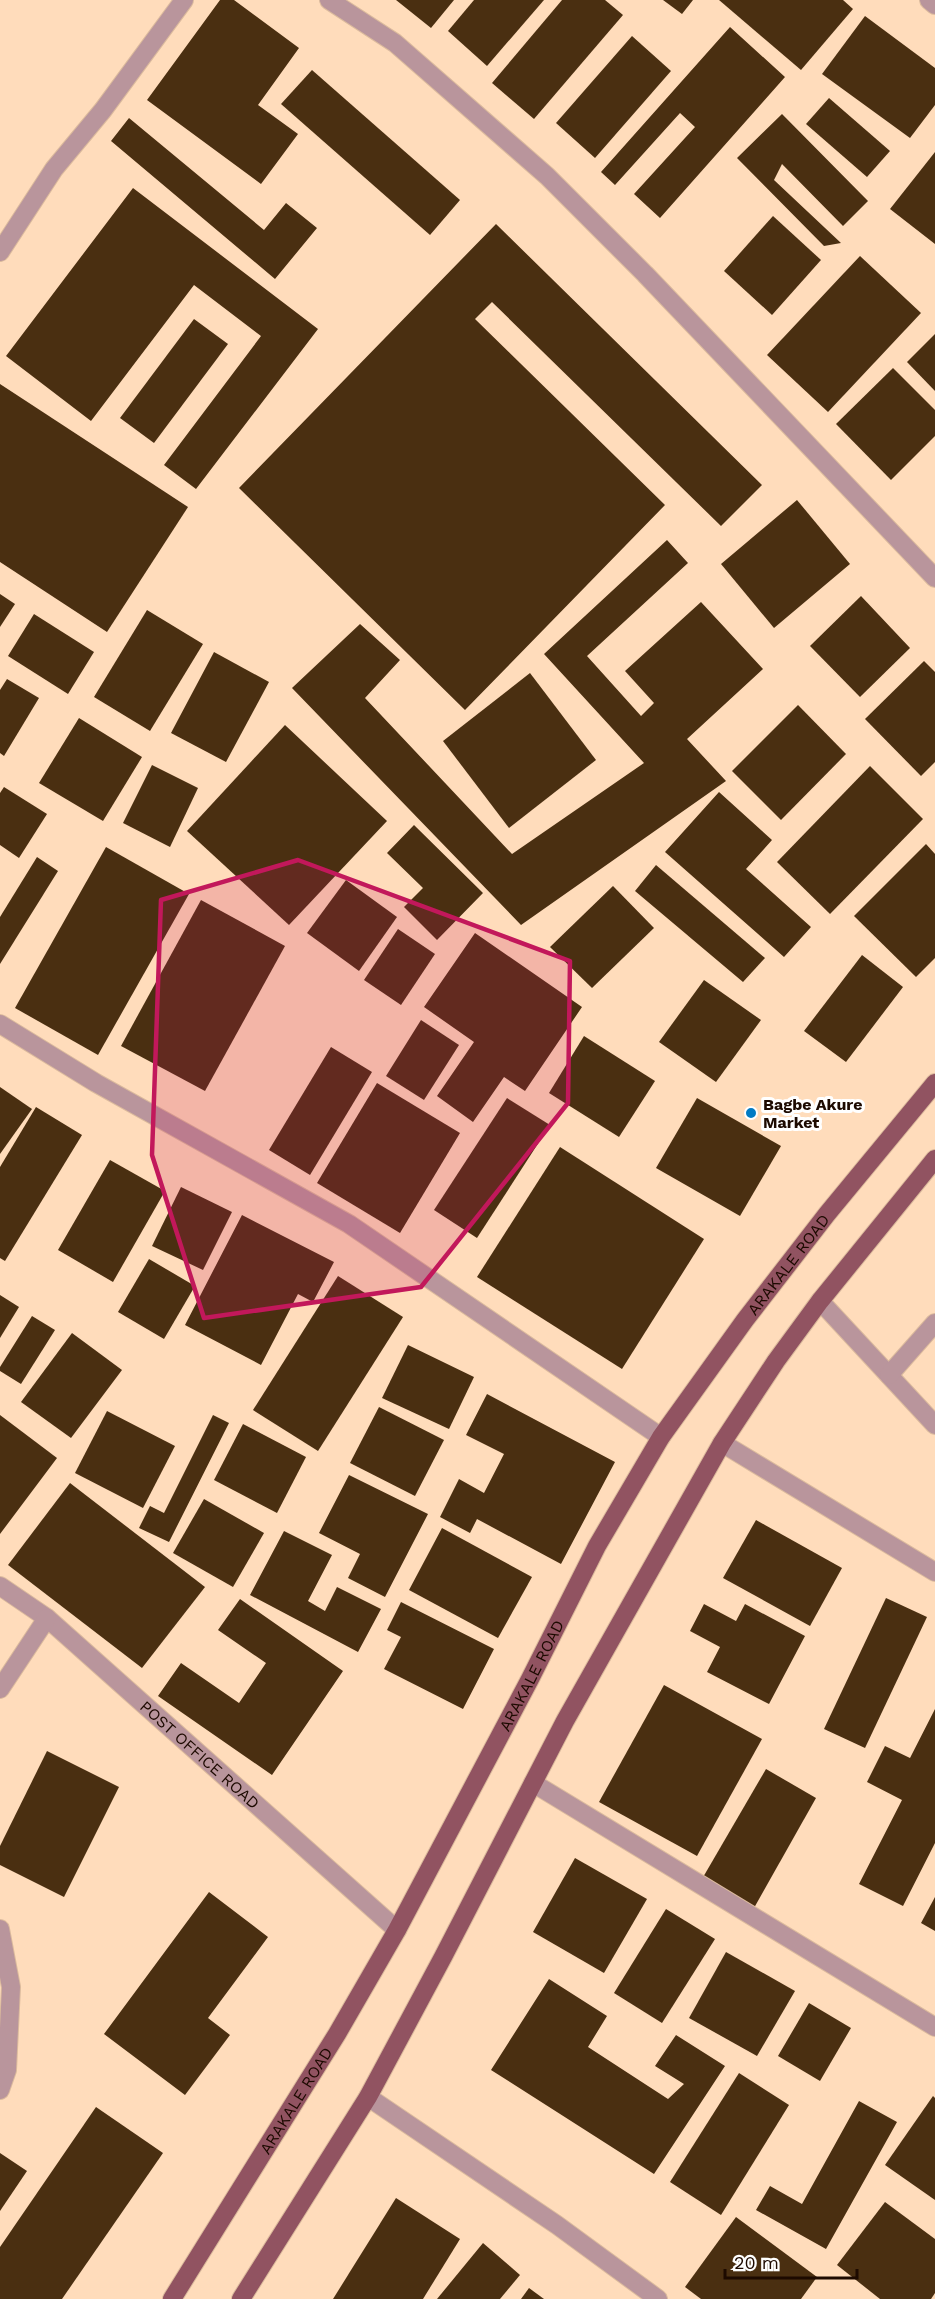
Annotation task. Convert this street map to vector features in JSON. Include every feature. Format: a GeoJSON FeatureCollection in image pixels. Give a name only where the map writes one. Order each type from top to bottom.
{"type":"FeatureCollection","features":[{"type":"Feature","properties":{"kind":"main road","name":"ARAKALE ROAD"},"geometry":{"type":"LineString","coordinates":[[172,2299],[337,2034],[397,1930],[530,1679],[597,1546],[661,1437],[765,1293],[826,1214],[935,1083]]}},
{"type":"Feature","properties":{"kind":"main road"},"geometry":{"type":"LineString","coordinates":[[241,2299],[368,2097],[565,1721],[722,1443],[776,1361],[820,1301],[935,1159]]}},
{"type":"Feature","properties":{"kind":"street"},"geometry":{"type":"LineString","coordinates":[[0,252],[54,169],[103,110],[184,0]]}},
{"type":"Feature","properties":{"kind":"street"},"geometry":{"type":"LineString","coordinates":[[329,0],[395,43],[547,176],[711,343],[935,578]]}},
{"type":"Feature","properties":{"kind":"street"},"geometry":{"type":"LineString","coordinates":[[929,0],[935,5]]}},
{"type":"Feature","properties":{"kind":"street"},"geometry":{"type":"LineString","coordinates":[[0,1024],[96,1083],[349,1224],[661,1437]]}},
{"type":"Feature","properties":{"kind":"street"},"geometry":{"type":"LineString","coordinates":[[820,1301],[935,1425]]}},
{"type":"Feature","properties":{"kind":"street"},"geometry":{"type":"LineString","coordinates":[[889,1375],[935,1323]]}},
{"type":"Feature","properties":{"kind":"street"},"geometry":{"type":"LineString","coordinates":[[722,1443],[935,1572]]}},
{"type":"Feature","properties":{"kind":"street","name":"POST OFFICE ROAD"},"geometry":{"type":"LineString","coordinates":[[0,1586],[47,1618],[397,1930]]}},
{"type":"Feature","properties":{"kind":"street"},"geometry":{"type":"LineString","coordinates":[[0,1689],[47,1618]]}},
{"type":"Feature","properties":{"kind":"street"},"geometry":{"type":"LineString","coordinates":[[533,1783],[935,2027]]}},
{"type":"Feature","properties":{"kind":"street"},"geometry":{"type":"LineString","coordinates":[[0,1929],[11,1987],[7,2070],[0,2090]]}},
{"type":"Feature","properties":{"kind":"street"},"geometry":{"type":"LineString","coordinates":[[368,2097],[557,2225],[658,2299]]}},
{"type":"Feature","properties":{"kind":"highlighted area"},"geometry":{"type":"Polygon","coordinates":[[[298,860],[570,961],[568,1103],[421,1287],[204,1318],[152,1155],[161,900],[298,860]]]}},
{"type":"Feature","properties":{"kind":"building"},"geometry":{"type":"Polygon","coordinates":[[[220,0],[234,0],[299,48],[258,105],[298,134],[261,184],[147,100],[220,0]]]}},
{"type":"Feature","properties":{"kind":"building"},"geometry":{"type":"Polygon","coordinates":[[[396,0],[454,0],[431,28],[396,0]]]}},
{"type":"Feature","properties":{"kind":"building"},"geometry":{"type":"Polygon","coordinates":[[[474,0],[544,0],[487,66],[448,31],[474,0]]]}},
{"type":"Feature","properties":{"kind":"building"},"geometry":{"type":"Polygon","coordinates":[[[562,0],[605,0],[623,15],[534,119],[492,83],[562,0]]]}},
{"type":"Feature","properties":{"kind":"building"},"geometry":{"type":"Polygon","coordinates":[[[663,0],[693,0],[682,14],[663,0]]]}},
{"type":"Feature","properties":{"kind":"building"},"geometry":{"type":"Polygon","coordinates":[[[719,0],[843,0],[853,9],[801,70],[719,0]]]}},
{"type":"Feature","properties":{"kind":"building"},"geometry":{"type":"Polygon","coordinates":[[[865,16],[935,68],[935,105],[910,138],[822,74],[865,16]]]}},
{"type":"Feature","properties":{"kind":"building"},"geometry":{"type":"Polygon","coordinates":[[[730,27],[785,77],[660,218],[634,194],[695,127],[680,113],[615,185],[601,172],[730,27]]]}},
{"type":"Feature","properties":{"kind":"building"},"geometry":{"type":"Polygon","coordinates":[[[632,36],[671,71],[595,158],[556,123],[632,36]]]}},
{"type":"Feature","properties":{"kind":"building"},"geometry":{"type":"Polygon","coordinates":[[[312,70],[460,200],[430,235],[281,104],[312,70]]]}},
{"type":"Feature","properties":{"kind":"building"},"geometry":{"type":"Polygon","coordinates":[[[829,98],[890,151],[867,177],[806,124],[829,98]]]}},
{"type":"Feature","properties":{"kind":"building"},"geometry":{"type":"Polygon","coordinates":[[[782,114],[868,201],[843,226],[782,164],[774,180],[841,243],[824,246],[737,158],[782,114]]]}},
{"type":"Feature","properties":{"kind":"building"},"geometry":{"type":"Polygon","coordinates":[[[129,118],[264,230],[286,203],[317,228],[275,279],[111,141],[129,118]]]}},
{"type":"Feature","properties":{"kind":"building"},"geometry":{"type":"Polygon","coordinates":[[[935,152],[935,244],[890,209],[935,152]]]}},
{"type":"Feature","properties":{"kind":"building"},"geometry":{"type":"Polygon","coordinates":[[[133,188],[318,329],[196,489],[164,465],[261,336],[194,285],[91,421],[6,356],[133,188]]]}},
{"type":"Feature","properties":{"kind":"building"},"geometry":{"type":"Polygon","coordinates":[[[773,216],[821,260],[772,315],[724,271],[773,216]]]}},
{"type":"Feature","properties":{"kind":"building"},"geometry":{"type":"Polygon","coordinates":[[[496,224],[762,485],[721,526],[492,302],[475,319],[665,505],[465,710],[239,488],[496,224]]]}},
{"type":"Feature","properties":{"kind":"building"},"geometry":{"type":"Polygon","coordinates":[[[860,256],[921,313],[828,412],[767,355],[860,256]]]}},
{"type":"Feature","properties":{"kind":"building"},"geometry":{"type":"Polygon","coordinates":[[[194,319],[228,344],[154,443],[120,418],[194,319]]]}},
{"type":"Feature","properties":{"kind":"building"},"geometry":{"type":"Polygon","coordinates":[[[935,334],[935,391],[907,362],[935,334]]]}},
{"type":"Feature","properties":{"kind":"building"},"geometry":{"type":"Polygon","coordinates":[[[893,368],[935,410],[935,436],[891,480],[836,424],[893,368]]]}},
{"type":"Feature","properties":{"kind":"building"},"geometry":{"type":"Polygon","coordinates":[[[0,384],[188,507],[107,632],[0,562],[0,384]]]}},
{"type":"Feature","properties":{"kind":"building"},"geometry":{"type":"Polygon","coordinates":[[[797,500],[850,564],[774,628],[721,564],[797,500]]]}},
{"type":"Feature","properties":{"kind":"building"},"geometry":{"type":"Polygon","coordinates":[[[667,540],[688,563],[587,656],[641,716],[654,703],[625,671],[701,602],[763,669],[687,739],[726,781],[521,925],[292,688],[360,624],[400,660],[365,698],[512,854],[644,763],[544,654],[667,540]]]}},
{"type":"Feature","properties":{"kind":"building"},"geometry":{"type":"Polygon","coordinates":[[[0,594],[15,604],[0,627],[0,594]]]}},
{"type":"Feature","properties":{"kind":"building"},"geometry":{"type":"Polygon","coordinates":[[[861,596],[910,648],[860,697],[810,646],[861,596]]]}},
{"type":"Feature","properties":{"kind":"building"},"geometry":{"type":"Polygon","coordinates":[[[147,610],[203,644],[150,731],[94,697],[147,610]]]}},
{"type":"Feature","properties":{"kind":"building"},"geometry":{"type":"Polygon","coordinates":[[[34,614],[94,652],[68,694],[8,656],[34,614]]]}},
{"type":"Feature","properties":{"kind":"building"},"geometry":{"type":"Polygon","coordinates":[[[214,652],[269,682],[226,762],[171,733],[214,652]]]}},
{"type":"Feature","properties":{"kind":"building"},"geometry":{"type":"Polygon","coordinates":[[[924,661],[935,672],[935,762],[921,776],[865,719],[924,661]]]}},
{"type":"Feature","properties":{"kind":"building"},"geometry":{"type":"Polygon","coordinates":[[[530,673],[596,760],[509,828],[443,741],[530,673]]]}},
{"type":"Feature","properties":{"kind":"building"},"geometry":{"type":"Polygon","coordinates":[[[7,679],[39,698],[4,756],[0,753],[0,690],[7,679]]]}},
{"type":"Feature","properties":{"kind":"building"},"geometry":{"type":"Polygon","coordinates":[[[798,705],[846,754],[781,820],[732,771],[798,705]]]}},
{"type":"Feature","properties":{"kind":"building"},"geometry":{"type":"Polygon","coordinates":[[[79,718],[142,757],[103,821],[39,783],[79,718]]]}},
{"type":"Feature","properties":{"kind":"building"},"geometry":{"type":"Polygon","coordinates":[[[285,725],[387,821],[289,925],[187,831],[285,725]]]}},
{"type":"Feature","properties":{"kind":"building"},"geometry":{"type":"Polygon","coordinates":[[[152,765],[198,788],[170,847],[123,823],[152,765]]]}},
{"type":"Feature","properties":{"kind":"building"},"geometry":{"type":"Polygon","coordinates":[[[870,766],[923,819],[830,914],[777,862],[870,766]]]}},
{"type":"Feature","properties":{"kind":"building"},"geometry":{"type":"Polygon","coordinates":[[[4,787],[47,814],[19,858],[0,845],[0,793],[4,787]]]}},
{"type":"Feature","properties":{"kind":"building"},"geometry":{"type":"Polygon","coordinates":[[[719,792],[772,840],[746,869],[811,927],[784,957],[665,852],[719,792]]]}},
{"type":"Feature","properties":{"kind":"building"},"geometry":{"type":"Polygon","coordinates":[[[414,825],[483,893],[437,940],[404,907],[423,888],[387,853],[414,825]]]}},
{"type":"Feature","properties":{"kind":"building"},"geometry":{"type":"Polygon","coordinates":[[[926,844],[935,854],[935,958],[916,977],[854,916],[926,844]]]}},
{"type":"Feature","properties":{"kind":"building"},"geometry":{"type":"Polygon","coordinates":[[[106,847],[189,894],[98,1055],[15,1008],[106,847]]]}},
{"type":"Feature","properties":{"kind":"building"},"geometry":{"type":"Polygon","coordinates":[[[37,857],[58,871],[0,964],[0,917],[37,857]]]}},
{"type":"Feature","properties":{"kind":"building"},"geometry":{"type":"Polygon","coordinates":[[[656,865],[765,958],[743,982],[635,891],[656,865]]]}},
{"type":"Feature","properties":{"kind":"building"},"geometry":{"type":"Polygon","coordinates":[[[346,880],[397,917],[359,971],[307,933],[346,880]]]}},
{"type":"Feature","properties":{"kind":"building"},"geometry":{"type":"Polygon","coordinates":[[[613,886],[654,928],[592,988],[550,947],[613,886]]]}},
{"type":"Feature","properties":{"kind":"building"},"geometry":{"type":"Polygon","coordinates":[[[201,900],[285,946],[205,1091],[121,1046],[201,900]]]}},
{"type":"Feature","properties":{"kind":"building"},"geometry":{"type":"Polygon","coordinates":[[[398,929],[435,954],[401,1005],[364,980],[398,929]]]}},
{"type":"Feature","properties":{"kind":"building"},"geometry":{"type":"Polygon","coordinates":[[[475,933],[582,1007],[525,1091],[504,1077],[473,1122],[437,1096],[474,1042],[424,1007],[475,933]]]}},
{"type":"Feature","properties":{"kind":"building"},"geometry":{"type":"Polygon","coordinates":[[[862,955],[903,987],[846,1062],[804,1031],[862,955]]]}},
{"type":"Feature","properties":{"kind":"building"},"geometry":{"type":"Polygon","coordinates":[[[704,980],[761,1020],[716,1082],[659,1042],[704,980]]]}},
{"type":"Feature","properties":{"kind":"building"},"geometry":{"type":"Polygon","coordinates":[[[421,1020],[459,1045],[424,1100],[386,1076],[421,1020]]]}},
{"type":"Feature","properties":{"kind":"building"},"geometry":{"type":"Polygon","coordinates":[[[584,1036],[655,1081],[619,1137],[549,1093],[584,1036]]]}},
{"type":"Feature","properties":{"kind":"building"},"geometry":{"type":"Polygon","coordinates":[[[331,1047],[372,1072],[310,1175],[269,1150],[331,1047]]]}},
{"type":"Feature","properties":{"kind":"building"},"geometry":{"type":"Polygon","coordinates":[[[377,1083],[460,1133],[400,1233],[317,1183],[377,1083]]]}},
{"type":"Feature","properties":{"kind":"building"},"geometry":{"type":"Polygon","coordinates":[[[0,1087],[32,1109],[0,1154],[0,1087]]]}},
{"type":"Feature","properties":{"kind":"building"},"geometry":{"type":"Polygon","coordinates":[[[507,1098],[550,1125],[477,1238],[434,1210],[507,1098]]]}},
{"type":"Feature","properties":{"kind":"building"},"geometry":{"type":"Polygon","coordinates":[[[697,1098],[781,1146],[740,1216],[656,1168],[697,1098]]]}},
{"type":"Feature","properties":{"kind":"building"},"geometry":{"type":"Polygon","coordinates":[[[36,1107],[82,1135],[5,1261],[0,1258],[0,1167],[36,1107]]]}},
{"type":"Feature","properties":{"kind":"building"},"geometry":{"type":"Polygon","coordinates":[[[560,1147],[704,1239],[622,1369],[477,1277],[560,1147]]]}},
{"type":"Feature","properties":{"kind":"building"},"geometry":{"type":"Polygon","coordinates":[[[110,1160],[165,1191],[113,1282],[58,1250],[110,1160]]]}},
{"type":"Feature","properties":{"kind":"building"},"geometry":{"type":"Polygon","coordinates":[[[181,1187],[232,1212],[203,1270],[152,1246],[181,1187]]]}},
{"type":"Feature","properties":{"kind":"building"},"geometry":{"type":"Polygon","coordinates":[[[242,1215],[334,1262],[313,1302],[298,1294],[261,1365],[185,1325],[242,1215]]]}},
{"type":"Feature","properties":{"kind":"building"},"geometry":{"type":"Polygon","coordinates":[[[149,1259],[195,1286],[164,1339],[118,1312],[149,1259]]]}},
{"type":"Feature","properties":{"kind":"building"},"geometry":{"type":"Polygon","coordinates":[[[338,1276],[403,1317],[318,1451],[253,1410],[338,1276]]]}},
{"type":"Feature","properties":{"kind":"building"},"geometry":{"type":"Polygon","coordinates":[[[0,1295],[19,1307],[0,1338],[0,1295]]]}},
{"type":"Feature","properties":{"kind":"building"},"geometry":{"type":"Polygon","coordinates":[[[32,1316],[55,1330],[21,1384],[0,1371],[0,1367],[32,1316]]]}},
{"type":"Feature","properties":{"kind":"building"},"geometry":{"type":"Polygon","coordinates":[[[72,1333],[122,1370],[71,1438],[21,1402],[72,1333]]]}},
{"type":"Feature","properties":{"kind":"building"},"geometry":{"type":"Polygon","coordinates":[[[408,1345],[474,1377],[449,1429],[382,1398],[408,1345]]]}},
{"type":"Feature","properties":{"kind":"building"},"geometry":{"type":"Polygon","coordinates":[[[487,1394],[615,1462],[561,1564],[477,1519],[470,1533],[440,1517],[459,1479],[484,1493],[504,1454],[466,1435],[487,1394]]]}},
{"type":"Feature","properties":{"kind":"building"},"geometry":{"type":"Polygon","coordinates":[[[379,1407],[444,1440],[415,1496],[350,1463],[379,1407]]]}},
{"type":"Feature","properties":{"kind":"building"},"geometry":{"type":"Polygon","coordinates":[[[107,1411],[175,1446],[143,1508],[75,1473],[107,1411]]]}},
{"type":"Feature","properties":{"kind":"building"},"geometry":{"type":"Polygon","coordinates":[[[0,1415],[57,1458],[0,1534],[0,1415]]]}},
{"type":"Feature","properties":{"kind":"building"},"geometry":{"type":"Polygon","coordinates":[[[213,1415],[229,1423],[169,1542],[139,1528],[150,1506],[164,1513],[213,1415]]]}},
{"type":"Feature","properties":{"kind":"building"},"geometry":{"type":"Polygon","coordinates":[[[243,1424],[306,1457],[277,1513],[214,1480],[243,1424]]]}},
{"type":"Feature","properties":{"kind":"building"},"geometry":{"type":"Polygon","coordinates":[[[349,1475],[428,1514],[385,1597],[348,1578],[360,1554],[319,1533],[349,1475]]]}},
{"type":"Feature","properties":{"kind":"building"},"geometry":{"type":"Polygon","coordinates":[[[70,1483],[205,1587],[142,1668],[8,1565],[70,1483]]]}},
{"type":"Feature","properties":{"kind":"building"},"geometry":{"type":"Polygon","coordinates":[[[204,1499],[264,1533],[233,1587],[173,1553],[204,1499]]]}},
{"type":"Feature","properties":{"kind":"building"},"geometry":{"type":"Polygon","coordinates":[[[756,1520],[842,1568],[810,1626],[723,1578],[756,1520]]]}},
{"type":"Feature","properties":{"kind":"building"},"geometry":{"type":"Polygon","coordinates":[[[442,1528],[532,1577],[498,1638],[409,1590],[442,1528]]]}},
{"type":"Feature","properties":{"kind":"building"},"geometry":{"type":"Polygon","coordinates":[[[284,1531],[332,1555],[308,1601],[325,1611],[337,1587],[381,1609],[358,1652],[250,1595],[284,1531]]]}},
{"type":"Feature","properties":{"kind":"building"},"geometry":{"type":"Polygon","coordinates":[[[886,1598],[927,1617],[865,1748],[824,1729],[886,1598]]]}},
{"type":"Feature","properties":{"kind":"building"},"geometry":{"type":"Polygon","coordinates":[[[240,1599],[343,1671],[272,1775],[158,1696],[181,1663],[239,1703],[266,1663],[218,1630],[240,1599]]]}},
{"type":"Feature","properties":{"kind":"building"},"geometry":{"type":"Polygon","coordinates":[[[401,1602],[494,1649],[463,1709],[384,1669],[401,1637],[387,1630],[401,1602]]]}},
{"type":"Feature","properties":{"kind":"building"},"geometry":{"type":"Polygon","coordinates":[[[704,1604],[736,1621],[745,1604],[805,1636],[769,1704],[707,1672],[720,1647],[690,1631],[704,1604]]]}},
{"type":"Feature","properties":{"kind":"building"},"geometry":{"type":"Polygon","coordinates":[[[664,1685],[762,1739],[697,1856],[599,1802],[664,1685]]]}},
{"type":"Feature","properties":{"kind":"building"},"geometry":{"type":"Polygon","coordinates":[[[935,1709],[935,1843],[903,1906],[859,1884],[902,1800],[867,1782],[885,1746],[910,1758],[935,1709]]]}},
{"type":"Feature","properties":{"kind":"building"},"geometry":{"type":"Polygon","coordinates":[[[47,1751],[119,1787],[64,1897],[0,1865],[0,1846],[47,1751]]]}},
{"type":"Feature","properties":{"kind":"building"},"geometry":{"type":"Polygon","coordinates":[[[766,1769],[816,1798],[754,1908],[702,1879],[766,1769]]]}},
{"type":"Feature","properties":{"kind":"building"},"geometry":{"type":"Polygon","coordinates":[[[575,1858],[647,1899],[604,1973],[533,1932],[575,1858]]]}},
{"type":"Feature","properties":{"kind":"building"},"geometry":{"type":"Polygon","coordinates":[[[209,1892],[268,1937],[208,2018],[230,2035],[185,2095],[104,2034],[209,1892]]]}},
{"type":"Feature","properties":{"kind":"building"},"geometry":{"type":"Polygon","coordinates":[[[935,1897],[935,1931],[921,1923],[935,1897]]]}},
{"type":"Feature","properties":{"kind":"building"},"geometry":{"type":"Polygon","coordinates":[[[666,1909],[715,1939],[662,2023],[614,1993],[666,1909]]]}},
{"type":"Feature","properties":{"kind":"building"},"geometry":{"type":"Polygon","coordinates":[[[726,1952],[795,1991],[757,2056],[689,2018],[726,1952]]]}},
{"type":"Feature","properties":{"kind":"building"},"geometry":{"type":"Polygon","coordinates":[[[549,1979],[607,2016],[588,2047],[668,2099],[684,2084],[655,2066],[676,2035],[725,2066],[654,2174],[491,2070],[549,1979]]]}},
{"type":"Feature","properties":{"kind":"building"},"geometry":{"type":"Polygon","coordinates":[[[809,2003],[851,2028],[820,2081],[778,2056],[809,2003]]]}},
{"type":"Feature","properties":{"kind":"building"},"geometry":{"type":"Polygon","coordinates":[[[739,2073],[789,2105],[721,2215],[670,2182],[739,2073]]]}},
{"type":"Feature","properties":{"kind":"building"},"geometry":{"type":"Polygon","coordinates":[[[933,2096],[935,2098],[935,2200],[885,2165],[933,2096]]]}},
{"type":"Feature","properties":{"kind":"building"},"geometry":{"type":"Polygon","coordinates":[[[859,2101],[897,2122],[826,2249],[756,2210],[770,2186],[802,2204],[859,2101]]]}},
{"type":"Feature","properties":{"kind":"building"},"geometry":{"type":"Polygon","coordinates":[[[96,2107],[163,2153],[62,2299],[0,2299],[0,2247],[96,2107]]]}},
{"type":"Feature","properties":{"kind":"building"},"geometry":{"type":"Polygon","coordinates":[[[0,2153],[27,2171],[0,2211],[0,2153]]]}},
{"type":"Feature","properties":{"kind":"building"},"geometry":{"type":"Polygon","coordinates":[[[396,2198],[460,2239],[423,2299],[333,2299],[396,2198]]]}},
{"type":"Feature","properties":{"kind":"building"},"geometry":{"type":"Polygon","coordinates":[[[885,2202],[935,2239],[935,2293],[931,2299],[880,2299],[837,2265],[885,2202]]]}},
{"type":"Feature","properties":{"kind":"building"},"geometry":{"type":"Polygon","coordinates":[[[736,2217],[817,2277],[801,2299],[701,2299],[685,2287],[736,2217]]]}},
{"type":"Feature","properties":{"kind":"building"},"geometry":{"type":"Polygon","coordinates":[[[483,2243],[520,2275],[500,2299],[437,2299],[483,2243]]]}},
{"type":"Feature","properties":{"kind":"building"},"geometry":{"type":"Polygon","coordinates":[[[529,2288],[544,2299],[521,2299],[529,2288]]]}},
{"type":"Feature","properties":{"kind":"place","name":"Bagbe Akure Market"},"geometry":{"type":"Point","coordinates":[751,1113]}}]}
